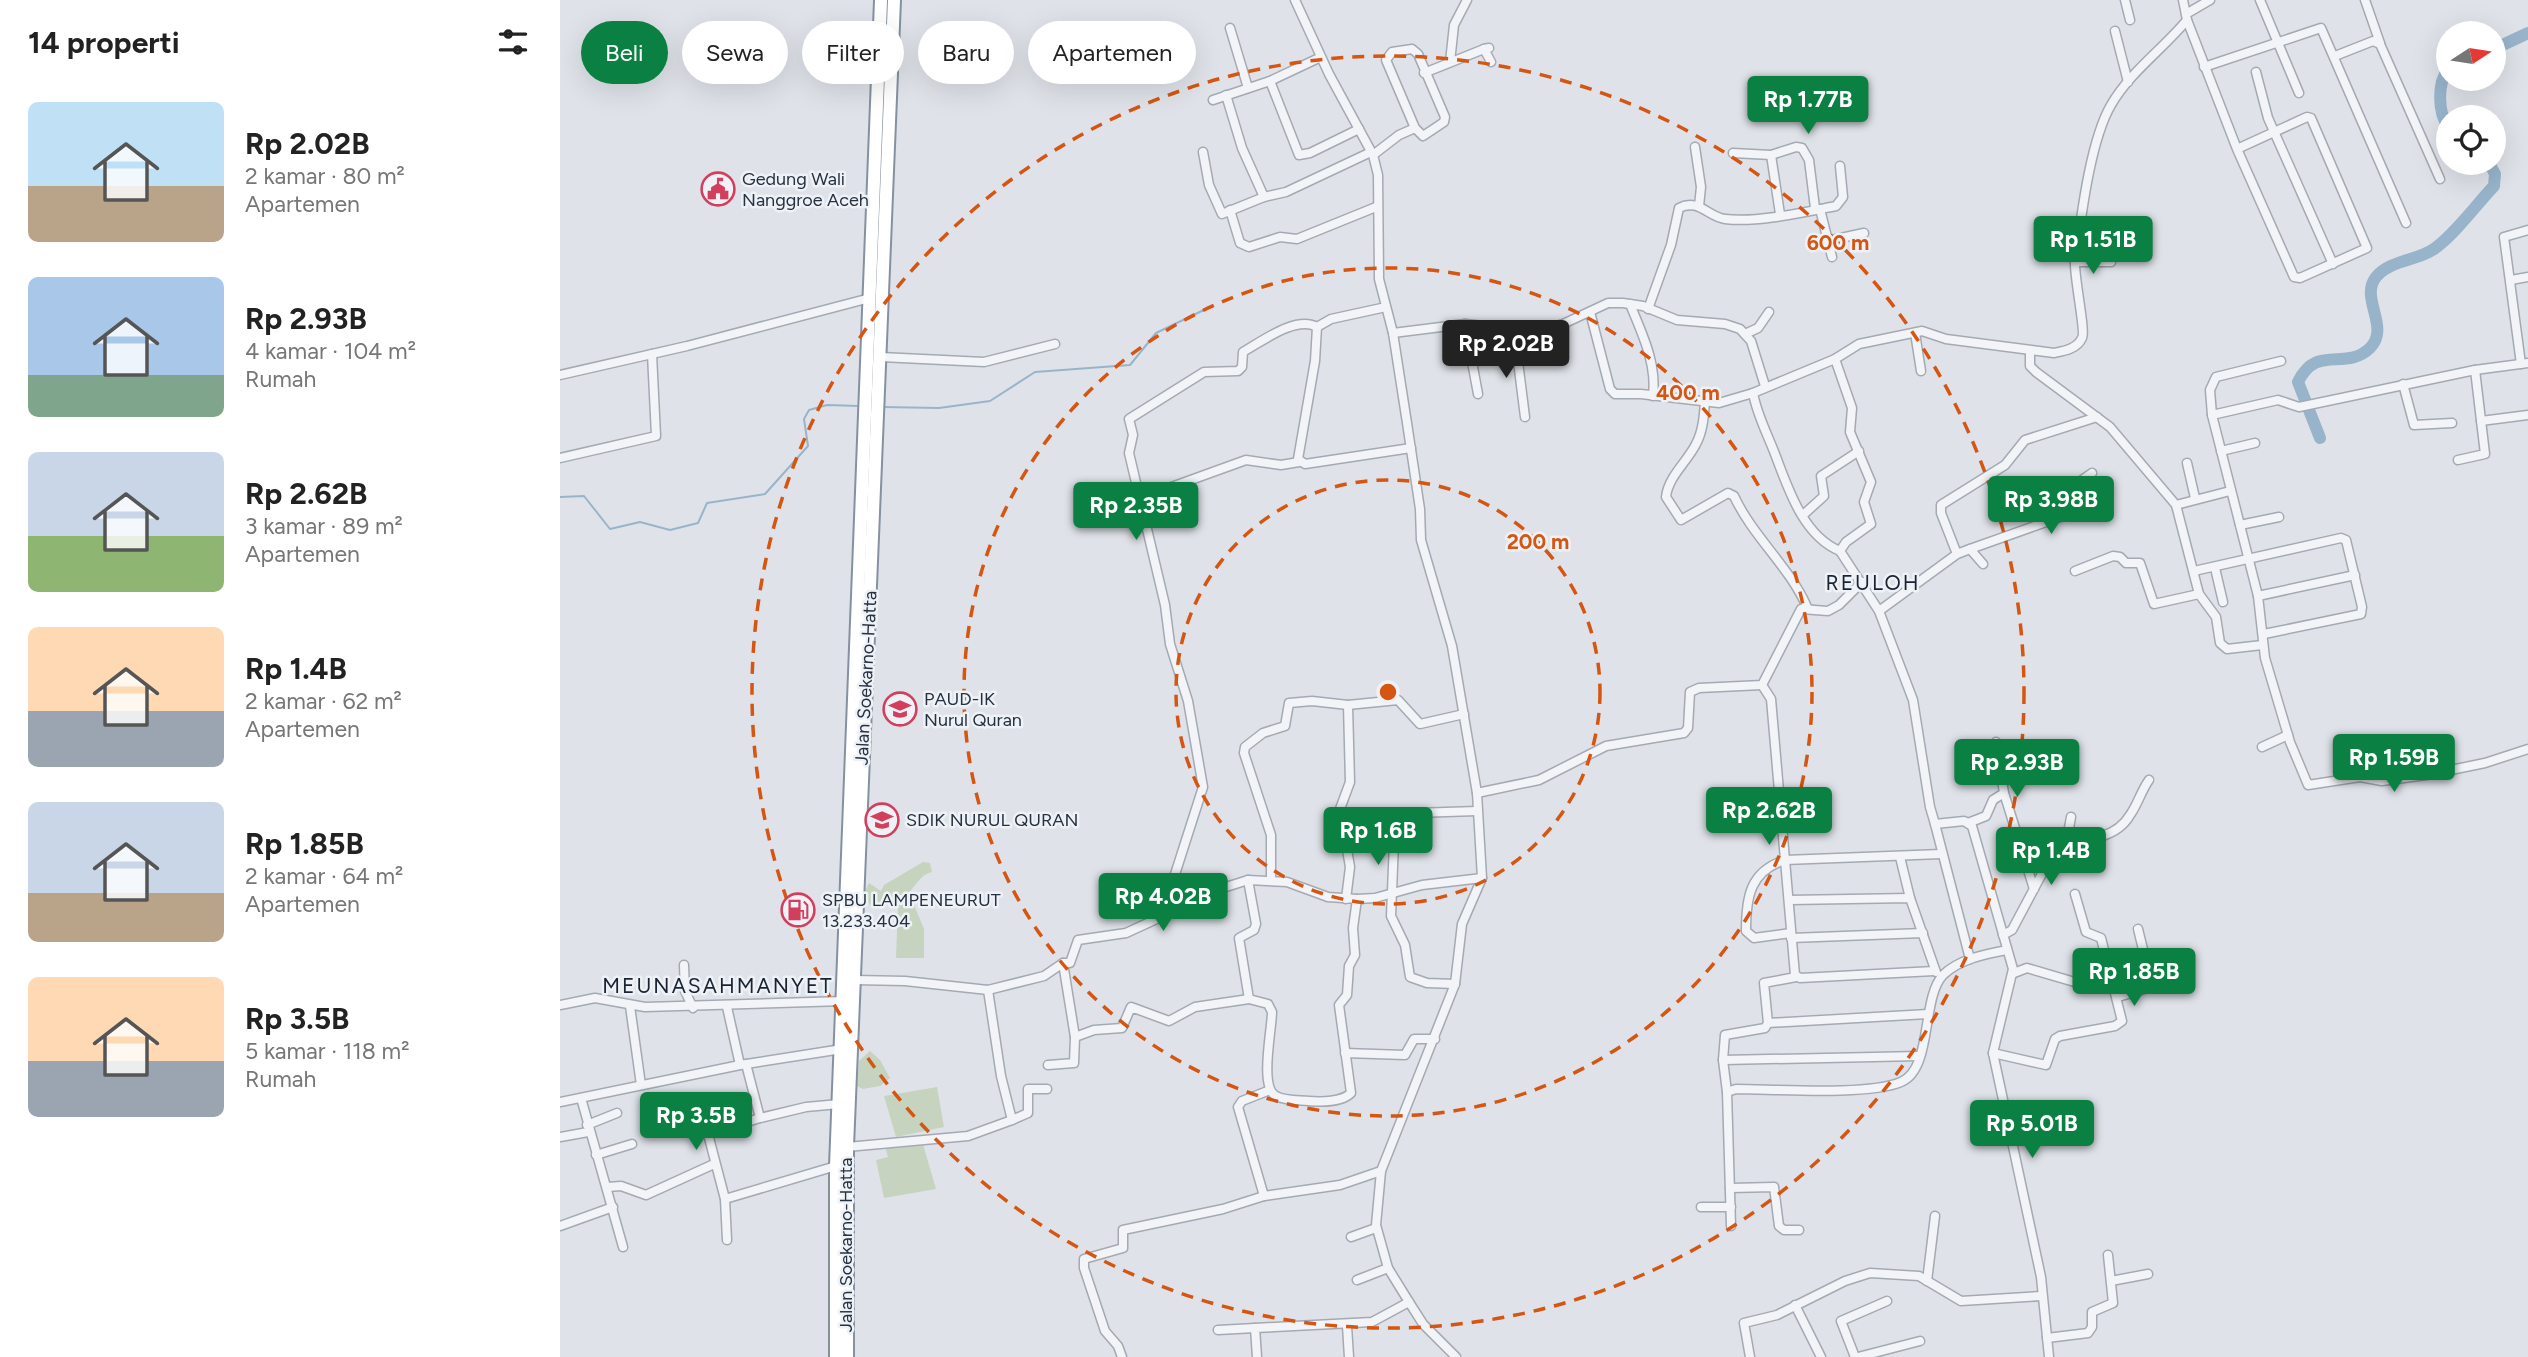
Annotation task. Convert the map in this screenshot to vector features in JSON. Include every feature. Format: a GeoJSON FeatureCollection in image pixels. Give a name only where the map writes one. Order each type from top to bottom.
{"type":"FeatureCollection","features":[{"type":"Feature","properties":{"kind":"highway","name":"Jalan Soekarno-Hatta"},"geometry":{"type":"LineString","coordinates":[[847,1357],[844,1001],[874,388],[870,298],[881,0]]}},
{"type":"Feature","properties":{"kind":"highway","name":"Jalan Soekarno-Hatta"},"geometry":{"type":"LineString","coordinates":[[874,388],[881,357],[894,0]]}},
{"type":"Feature","properties":{"kind":"highway","name":"Jalan Soekarno-Hatta"},"geometry":{"type":"LineString","coordinates":[[836,1357],[836,1166],[839,1104],[845,1040],[855,980],[855,788]]}},
{"type":"Feature","properties":{"kind":"street"},"geometry":{"type":"LineString","coordinates":[[1295,0],[1321,57],[1372,153],[1380,185],[1376,207],[1379,279],[1392,333],[1411,448],[1424,554],[1452,646],[1477,793],[1482,878],[1462,924],[1455,984],[1381,1171],[1377,1228],[1388,1268],[1423,1324],[1452,1354]]}},
{"type":"Feature","properties":{"kind":"street"},"geometry":{"type":"LineString","coordinates":[[2125,0],[2130,20]]}},
{"type":"Feature","properties":{"kind":"street"},"geometry":{"type":"LineString","coordinates":[[2183,0],[2186,17],[2204,67],[2237,149],[2294,277],[2333,264],[2367,246],[2319,134],[2309,117],[2237,149]]}},
{"type":"Feature","properties":{"kind":"street"},"geometry":{"type":"LineString","coordinates":[[1590,312],[1612,393],[1719,403],[1753,393],[1835,359],[1859,344],[1915,332],[1925,332],[1946,340],[2030,351],[2054,353],[2068,350],[2084,335],[2074,282],[2075,262],[2100,130],[2111,105],[2128,82],[2186,17],[2210,0]]}},
{"type":"Feature","properties":{"kind":"street"},"geometry":{"type":"LineString","coordinates":[[2260,0],[2300,93]]}},
{"type":"Feature","properties":{"kind":"street"},"geometry":{"type":"LineString","coordinates":[[2365,0],[2381,44],[2440,179]]}},
{"type":"Feature","properties":{"kind":"street"},"geometry":{"type":"LineString","coordinates":[[1450,62],[1454,25],[1466,3]]}},
{"type":"Feature","properties":{"kind":"street"},"geometry":{"type":"LineString","coordinates":[[2204,67],[2280,44],[2319,27],[2335,56],[2406,223]]}},
{"type":"Feature","properties":{"kind":"street"},"geometry":{"type":"LineString","coordinates":[[1230,28],[1248,88]]}},
{"type":"Feature","properties":{"kind":"street"},"geometry":{"type":"LineString","coordinates":[[2115,31],[2128,82]]}},
{"type":"Feature","properties":{"kind":"street"},"geometry":{"type":"LineString","coordinates":[[2335,56],[2374,41],[2381,44]]}},
{"type":"Feature","properties":{"kind":"street"},"geometry":{"type":"LineString","coordinates":[[1424,73],[1486,48],[1491,62]]}},
{"type":"Feature","properties":{"kind":"street"},"geometry":{"type":"LineString","coordinates":[[1412,49],[1418,54],[1424,73],[1443,112],[1444,122],[1423,136],[1415,128],[1412,115],[1394,85],[1387,56],[1392,52],[1412,49]]}},
{"type":"Feature","properties":{"kind":"street"},"geometry":{"type":"LineString","coordinates":[[1213,100],[1270,81],[1321,57]]}},
{"type":"Feature","properties":{"kind":"street"},"geometry":{"type":"LineString","coordinates":[[2256,72],[2274,132],[2333,264]]}},
{"type":"Feature","properties":{"kind":"street"},"geometry":{"type":"LineString","coordinates":[[1270,81],[1299,155],[1359,128]]}},
{"type":"Feature","properties":{"kind":"street"},"geometry":{"type":"LineString","coordinates":[[1226,96],[1238,135],[1264,197]]}},
{"type":"Feature","properties":{"kind":"street"},"geometry":{"type":"LineString","coordinates":[[1203,152],[1215,205],[1220,213],[1286,192],[1372,153],[1415,128]]}},
{"type":"Feature","properties":{"kind":"street"},"geometry":{"type":"LineString","coordinates":[[1695,147],[1701,187],[1699,206]]}},
{"type":"Feature","properties":{"kind":"street"},"geometry":{"type":"LineString","coordinates":[[1733,153],[1771,155],[1796,147],[1806,153],[1817,209],[1832,257]]}},
{"type":"Feature","properties":{"kind":"street"},"geometry":{"type":"LineString","coordinates":[[1771,155],[1780,214]]}},
{"type":"Feature","properties":{"kind":"street"},"geometry":{"type":"LineString","coordinates":[[1648,309],[1671,245],[1677,212],[1686,205],[1699,206],[1724,219],[1817,209],[1841,202],[1840,166]]}},
{"type":"Feature","properties":{"kind":"street"},"geometry":{"type":"LineString","coordinates":[[1230,210],[1240,243],[1250,247],[1280,237],[1297,239],[1376,207]]}},
{"type":"Feature","properties":{"kind":"street"},"geometry":{"type":"LineString","coordinates":[[2212,415],[2278,400],[2299,407],[2475,370],[2525,364],[2504,237],[2528,230]]}},
{"type":"Feature","properties":{"kind":"street"},"geometry":{"type":"LineString","coordinates":[[1827,241],[1864,233]]}},
{"type":"Feature","properties":{"kind":"street"},"geometry":{"type":"LineString","coordinates":[[2075,262],[2111,262]]}},
{"type":"Feature","properties":{"kind":"street"},"geometry":{"type":"LineString","coordinates":[[2511,280],[2528,277]]}},
{"type":"Feature","properties":{"kind":"street"},"geometry":{"type":"LineString","coordinates":[[560,375],[870,298]]}},
{"type":"Feature","properties":{"kind":"street"},"geometry":{"type":"LineString","coordinates":[[1392,333],[1465,324],[1484,326],[1505,338],[1515,338],[1563,324],[1615,302],[1630,304],[1686,322],[1732,325],[1745,334],[1755,350],[1765,386]]}},
{"type":"Feature","properties":{"kind":"street"},"geometry":{"type":"LineString","coordinates":[[1630,304],[1654,372],[1653,396]]}},
{"type":"Feature","properties":{"kind":"street"},"geometry":{"type":"LineString","coordinates":[[1161,918],[1203,787],[1188,701],[1170,644],[1129,451],[1133,440],[1129,419],[1184,388],[1204,372],[1238,371],[1242,367],[1243,352],[1276,333],[1306,325],[1317,327],[1331,319],[1386,307]]}},
{"type":"Feature","properties":{"kind":"street"},"geometry":{"type":"LineString","coordinates":[[1745,334],[1758,328],[1769,312]]}},
{"type":"Feature","properties":{"kind":"street"},"geometry":{"type":"LineString","coordinates":[[1465,324],[1478,394]]}},
{"type":"Feature","properties":{"kind":"street"},"geometry":{"type":"LineString","coordinates":[[1299,461],[1315,361],[1317,327]]}},
{"type":"Feature","properties":{"kind":"street"},"geometry":{"type":"LineString","coordinates":[[1915,332],[1921,371]]}},
{"type":"Feature","properties":{"kind":"street"},"geometry":{"type":"LineString","coordinates":[[1515,338],[1525,418]]}},
{"type":"Feature","properties":{"kind":"street"},"geometry":{"type":"LineString","coordinates":[[881,357],[984,362],[1055,344]]}},
{"type":"Feature","properties":{"kind":"street"},"geometry":{"type":"LineString","coordinates":[[2030,351],[2030,366],[2110,427],[2176,505],[2199,594],[2216,617],[2217,638],[2223,648],[2262,645]]}},
{"type":"Feature","properties":{"kind":"street"},"geometry":{"type":"LineString","coordinates":[[560,458],[656,436],[652,354]]}},
{"type":"Feature","properties":{"kind":"street"},"geometry":{"type":"LineString","coordinates":[[1835,359],[1851,404],[1850,432],[1871,482],[1864,502],[1871,524],[1846,542],[1840,551]]}},
{"type":"Feature","properties":{"kind":"street"},"geometry":{"type":"LineString","coordinates":[[2281,361],[2216,377],[2210,390],[2212,415],[2258,596],[2264,634],[2262,645],[2291,743],[2310,786],[2360,777],[2382,781],[2426,775],[2485,763],[2528,750]]}},
{"type":"Feature","properties":{"kind":"street"},"geometry":{"type":"LineString","coordinates":[[2458,460],[2484,456],[2475,370]]}},
{"type":"Feature","properties":{"kind":"street"},"geometry":{"type":"LineString","coordinates":[[2403,384],[2414,425],[2452,424]]}},
{"type":"Feature","properties":{"kind":"street"},"geometry":{"type":"LineString","coordinates":[[1753,393],[1760,421],[1784,483],[1820,537],[1840,551],[1862,582],[1879,611],[1913,699],[1930,807],[1970,958]]}},
{"type":"Feature","properties":{"kind":"street"},"geometry":{"type":"LineString","coordinates":[[1705,401],[1703,425],[1696,445],[1678,470],[1666,497],[1681,520],[1728,493],[1734,496],[1746,522],[1795,583],[1807,607]]}},
{"type":"Feature","properties":{"kind":"street"},"geometry":{"type":"LineString","coordinates":[[2481,421],[2528,415]]}},
{"type":"Feature","properties":{"kind":"street"},"geometry":{"type":"LineString","coordinates":[[1957,554],[1941,513],[1941,505],[2005,464],[2025,440],[2096,417]]}},
{"type":"Feature","properties":{"kind":"street"},"geometry":{"type":"LineString","coordinates":[[2221,451],[2255,443]]}},
{"type":"Feature","properties":{"kind":"street"},"geometry":{"type":"LineString","coordinates":[[1141,498],[1246,460],[1282,465],[1411,448]]}},
{"type":"Feature","properties":{"kind":"street"},"geometry":{"type":"LineString","coordinates":[[1803,515],[1824,496],[1821,476],[1859,451]]}},
{"type":"Feature","properties":{"kind":"street"},"geometry":{"type":"LineString","coordinates":[[2187,463],[2195,498]]}},
{"type":"Feature","properties":{"kind":"street"},"geometry":{"type":"LineString","coordinates":[[1879,611],[1957,554],[2080,510],[2082,480],[2092,473]]}},
{"type":"Feature","properties":{"kind":"street"},"geometry":{"type":"LineString","coordinates":[[2176,505],[2230,491]]}},
{"type":"Feature","properties":{"kind":"street"},"geometry":{"type":"LineString","coordinates":[[2240,526],[2279,516]]}},
{"type":"Feature","properties":{"kind":"street"},"geometry":{"type":"LineString","coordinates":[[2194,571],[2344,538],[2355,575],[2361,614],[2264,634]]}},
{"type":"Feature","properties":{"kind":"street"},"geometry":{"type":"LineString","coordinates":[[1970,549],[1983,564]]}},
{"type":"Feature","properties":{"kind":"street"},"geometry":{"type":"LineString","coordinates":[[2075,571],[2113,556],[2120,556],[2126,563],[2140,563],[2154,604],[2199,594]]}},
{"type":"Feature","properties":{"kind":"street"},"geometry":{"type":"LineString","coordinates":[[2215,568],[2223,602]]}},
{"type":"Feature","properties":{"kind":"street"},"geometry":{"type":"LineString","coordinates":[[2258,596],[2355,575]]}},
{"type":"Feature","properties":{"kind":"street"},"geometry":{"type":"LineString","coordinates":[[1762,685],[1801,610],[1807,607],[1828,611],[1839,605],[1862,582]]}},
{"type":"Feature","properties":{"kind":"street"},"geometry":{"type":"LineString","coordinates":[[1477,793],[1539,780],[1606,746],[1684,733],[1688,728],[1687,698],[1694,690],[1762,685]]}},
{"type":"Feature","properties":{"kind":"street"},"geometry":{"type":"LineString","coordinates":[[1762,685],[1771,699],[1796,977]]}},
{"type":"Feature","properties":{"kind":"street"},"geometry":{"type":"LineString","coordinates":[[1271,880],[1271,835],[1244,753],[1245,747],[1263,733],[1287,723],[1289,703],[1312,701],[1348,705],[1398,700],[1420,724],[1464,714]]}},
{"type":"Feature","properties":{"kind":"street"},"geometry":{"type":"LineString","coordinates":[[1346,899],[1350,867],[1340,809],[1350,782],[1348,705]]}},
{"type":"Feature","properties":{"kind":"street"},"geometry":{"type":"LineString","coordinates":[[1996,741],[2004,793],[2034,888]]}},
{"type":"Feature","properties":{"kind":"street"},"geometry":{"type":"LineString","coordinates":[[2262,747],[2291,743]]}},
{"type":"Feature","properties":{"kind":"street"},"geometry":{"type":"LineString","coordinates":[[2064,842],[2091,840],[2116,830],[2130,816],[2149,780]]}},
{"type":"Feature","properties":{"kind":"street"},"geometry":{"type":"LineString","coordinates":[[1935,824],[1968,823],[1986,816],[1993,800],[2004,793]]}},
{"type":"Feature","properties":{"kind":"street"},"geometry":{"type":"LineString","coordinates":[[1415,813],[1477,811]]}},
{"type":"Feature","properties":{"kind":"street"},"geometry":{"type":"LineString","coordinates":[[2003,935],[2012,930],[2053,853],[2064,842],[2071,817]]}},
{"type":"Feature","properties":{"kind":"street"},"geometry":{"type":"LineString","coordinates":[[1968,823],[2014,971],[1993,1054],[2026,1200],[2049,1357]]}},
{"type":"Feature","properties":{"kind":"street"},"geometry":{"type":"LineString","coordinates":[[1394,842],[1392,921],[1405,945],[1410,977],[1416,981],[1455,984]]}},
{"type":"Feature","properties":{"kind":"street"},"geometry":{"type":"LineString","coordinates":[[1923,933],[1754,938],[1748,934],[1746,927],[1756,877],[1769,865],[1785,860],[1941,854]]}},
{"type":"Feature","properties":{"kind":"street"},"geometry":{"type":"LineString","coordinates":[[1727,1092],[1736,1089],[1864,1088],[1894,1084],[1906,1079],[1920,1056],[1938,973],[1910,898],[1900,857]]}},
{"type":"Feature","properties":{"kind":"street"},"geometry":{"type":"LineString","coordinates":[[855,980],[905,981],[988,990],[1044,976],[1063,964],[1070,963],[1078,940],[1120,935],[1226,887],[1248,880],[1299,884],[1328,897],[1357,899],[1391,894],[1422,885],[1482,878]]}},
{"type":"Feature","properties":{"kind":"street"},"geometry":{"type":"LineString","coordinates":[[1248,880],[1256,925],[1254,930],[1239,938],[1249,999]]}},
{"type":"Feature","properties":{"kind":"street"},"geometry":{"type":"LineString","coordinates":[[1993,1054],[2046,1065],[2055,1039],[2060,1036],[2120,1023],[2118,997],[2101,938],[2086,932],[2075,894]]}},
{"type":"Feature","properties":{"kind":"street"},"geometry":{"type":"LineString","coordinates":[[1789,900],[1910,898]]}},
{"type":"Feature","properties":{"kind":"street"},"geometry":{"type":"LineString","coordinates":[[1075,1037],[1094,1030],[1122,1028],[1134,1006],[1169,1021],[1195,1007],[1249,999],[1268,1004],[1272,1012],[1267,1070],[1270,1090],[1278,1097],[1315,1101],[1346,1097],[1352,1090],[1339,1004],[1347,995],[1349,966],[1355,955],[1353,928],[1357,899]]}},
{"type":"Feature","properties":{"kind":"street"},"geometry":{"type":"LineString","coordinates":[[2138,929],[2152,986]]}},
{"type":"Feature","properties":{"kind":"street"},"geometry":{"type":"LineString","coordinates":[[1768,1023],[1764,983],[1796,977],[1938,973],[1970,958],[2008,954]]}},
{"type":"Feature","properties":{"kind":"street"},"geometry":{"type":"LineString","coordinates":[[1048,1065],[1073,1063],[1075,1037],[1063,964]]}},
{"type":"Feature","properties":{"kind":"street"},"geometry":{"type":"LineString","coordinates":[[684,965],[685,991],[693,1008]]}},
{"type":"Feature","properties":{"kind":"street"},"geometry":{"type":"LineString","coordinates":[[2014,971],[2027,968],[2078,983]]}},
{"type":"Feature","properties":{"kind":"street"},"geometry":{"type":"LineString","coordinates":[[2118,997],[2161,985]]}},
{"type":"Feature","properties":{"kind":"street"},"geometry":{"type":"LineString","coordinates":[[988,990],[1001,1076],[1012,1120]]}},
{"type":"Feature","properties":{"kind":"street"},"geometry":{"type":"LineString","coordinates":[[560,1005],[595,998],[630,1006],[693,1008],[844,1001]]}},
{"type":"Feature","properties":{"kind":"street"},"geometry":{"type":"LineString","coordinates":[[630,1006],[640,1082]]}},
{"type":"Feature","properties":{"kind":"street"},"geometry":{"type":"LineString","coordinates":[[727,1007],[741,1062],[760,1118]]}},
{"type":"Feature","properties":{"kind":"street"},"geometry":{"type":"LineString","coordinates":[[1731,1226],[1727,1092],[1723,1060],[1727,1033],[1761,1029],[1768,1023],[1928,1014]]}},
{"type":"Feature","properties":{"kind":"street"},"geometry":{"type":"LineString","coordinates":[[1345,1053],[1405,1055],[1415,1039],[1435,1039]]}},
{"type":"Feature","properties":{"kind":"street"},"geometry":{"type":"LineString","coordinates":[[560,1102],[640,1082],[845,1040]]}},
{"type":"Feature","properties":{"kind":"street"},"geometry":{"type":"LineString","coordinates":[[1723,1060],[1920,1056]]}},
{"type":"Feature","properties":{"kind":"street"},"geometry":{"type":"LineString","coordinates":[[847,1147],[968,1136],[1028,1113],[1028,1089],[1047,1089]]}},
{"type":"Feature","properties":{"kind":"street"},"geometry":{"type":"LineString","coordinates":[[1264,1196],[1238,1107],[1241,1101],[1270,1090]]}},
{"type":"Feature","properties":{"kind":"street"},"geometry":{"type":"LineString","coordinates":[[581,1098],[623,1247]]}},
{"type":"Feature","properties":{"kind":"street"},"geometry":{"type":"LineString","coordinates":[[727,1240],[725,1199],[708,1133],[806,1107],[839,1104]]}},
{"type":"Feature","properties":{"kind":"street"},"geometry":{"type":"LineString","coordinates":[[560,1137],[588,1128],[617,1112]]}},
{"type":"Feature","properties":{"kind":"street"},"geometry":{"type":"LineString","coordinates":[[596,1155],[632,1144]]}},
{"type":"Feature","properties":{"kind":"street"},"geometry":{"type":"LineString","coordinates":[[607,1187],[621,1186],[646,1195],[714,1164]]}},
{"type":"Feature","properties":{"kind":"street"},"geometry":{"type":"LineString","coordinates":[[725,1199],[836,1166]]}},
{"type":"Feature","properties":{"kind":"street"},"geometry":{"type":"LineString","coordinates":[[1122,1357],[1118,1346],[1105,1331],[1084,1268],[1084,1259],[1123,1248],[1123,1230],[1223,1209],[1264,1196],[1340,1185],[1381,1171]]}},
{"type":"Feature","properties":{"kind":"street"},"geometry":{"type":"LineString","coordinates":[[1730,1188],[1774,1187],[1779,1226],[1784,1230],[1799,1230]]}},
{"type":"Feature","properties":{"kind":"street"},"geometry":{"type":"LineString","coordinates":[[560,1226],[613,1207]]}},
{"type":"Feature","properties":{"kind":"street"},"geometry":{"type":"LineString","coordinates":[[1701,1207],[1731,1207]]}},
{"type":"Feature","properties":{"kind":"street"},"geometry":{"type":"LineString","coordinates":[[1927,1282],[1935,1216]]}},
{"type":"Feature","properties":{"kind":"street"},"geometry":{"type":"LineString","coordinates":[[1351,1237],[1377,1228]]}},
{"type":"Feature","properties":{"kind":"street"},"geometry":{"type":"LineString","coordinates":[[2047,1338],[2090,1332],[2092,1312],[2114,1302],[2108,1255]]}},
{"type":"Feature","properties":{"kind":"street"},"geometry":{"type":"LineString","coordinates":[[1357,1280],[1388,1268]]}},
{"type":"Feature","properties":{"kind":"street"},"geometry":{"type":"LineString","coordinates":[[1749,1357],[1744,1323],[1770,1317],[1844,1281],[1870,1273],[1908,1275],[1961,1301],[2042,1296]]}},
{"type":"Feature","properties":{"kind":"street"},"geometry":{"type":"LineString","coordinates":[[2111,1281],[2148,1274]]}},
{"type":"Feature","properties":{"kind":"street"},"geometry":{"type":"LineString","coordinates":[[1887,1301],[1841,1321],[1857,1357],[1920,1341]]}},
{"type":"Feature","properties":{"kind":"street"},"geometry":{"type":"LineString","coordinates":[[1218,1330],[1347,1326],[1372,1322],[1409,1302]]}},
{"type":"Feature","properties":{"kind":"street"},"geometry":{"type":"LineString","coordinates":[[1795,1305],[1821,1357]]}},
{"type":"Feature","properties":{"kind":"street"},"geometry":{"type":"LineString","coordinates":[[1347,1326],[1349,1357]]}},
{"type":"Feature","properties":{"kind":"street"},"geometry":{"type":"LineString","coordinates":[[1255,1328],[1257,1357]]}},
{"type":"Feature","properties":{"kind":"green space"},"geometry":{"type":"Polygon","coordinates":[[[923,862],[930,863],[932,872],[921,878],[907,894],[870,905],[864,893],[869,883],[881,891],[884,885],[923,862]]]}},
{"type":"Feature","properties":{"kind":"green space"},"geometry":{"type":"Polygon","coordinates":[[[911,898],[924,929],[924,958],[896,958],[898,904],[911,898]]]}},
{"type":"Feature","properties":{"kind":"green space"},"geometry":{"type":"Polygon","coordinates":[[[870,1051],[880,1060],[890,1078],[880,1086],[863,1089],[857,1086],[859,1061],[870,1051]]]}},
{"type":"Feature","properties":{"kind":"green space"},"geometry":{"type":"Polygon","coordinates":[[[937,1087],[944,1127],[896,1137],[884,1096],[937,1087]]]}},
{"type":"Feature","properties":{"kind":"green space"},"geometry":{"type":"Polygon","coordinates":[[[922,1141],[936,1189],[884,1198],[876,1160],[888,1157],[884,1144],[922,1141]]]}},
{"type":"Feature","properties":{"kind":"waterway"},"geometry":{"type":"LineString","coordinates":[[2506,43],[2528,33]]}},
{"type":"Feature","properties":{"kind":"waterway"},"geometry":{"type":"LineString","coordinates":[[2441,91],[2441,105]]}},
{"type":"Feature","properties":{"kind":"waterway"},"geometry":{"type":"LineString","coordinates":[[2320,438],[2298,382],[2314,364],[2323,360],[2351,358],[2370,348],[2376,340],[2377,331],[2371,294],[2376,277],[2389,267],[2434,249],[2494,186],[2495,175]]}},
{"type":"Feature","properties":{"kind":"waterway"},"geometry":{"type":"LineString","coordinates":[[882,407],[939,408],[990,401],[1035,372],[1130,365],[1156,333],[1208,308]]}},
{"type":"Feature","properties":{"kind":"waterway"},"geometry":{"type":"LineString","coordinates":[[560,497],[584,496],[610,529],[640,522],[670,530],[698,523],[707,503],[765,494],[808,446],[804,419],[809,410],[827,405],[859,406]]}},
{"type":"Feature","properties":{"kind":"waterway"},"geometry":{"type":"LineString","coordinates":[[767,1057],[834,1046]]}},
{"type":"Feature","properties":{"kind":"place","name":"Gedung Wali Nanggroe Aceh"},"geometry":{"type":"Point","coordinates":[718,189]}},
{"type":"Feature","properties":{"kind":"place","name":"PAUD-IK Nurul Quran"},"geometry":{"type":"Point","coordinates":[900,709]}},
{"type":"Feature","properties":{"kind":"place","name":"SDIK NURUL QURAN"},"geometry":{"type":"Point","coordinates":[882,820]}},
{"type":"Feature","properties":{"kind":"place","name":"SPBU LAMPENEURUT 13.233.404"},"geometry":{"type":"Point","coordinates":[798,910]}},
{"type":"Feature","properties":{"kind":"district","name":"REULOH"},"geometry":{"type":"Point","coordinates":[1873,583]}},
{"type":"Feature","properties":{"kind":"district","name":"MEUNASAHMANYET"},"geometry":{"type":"Point","coordinates":[718,986]}}]}
